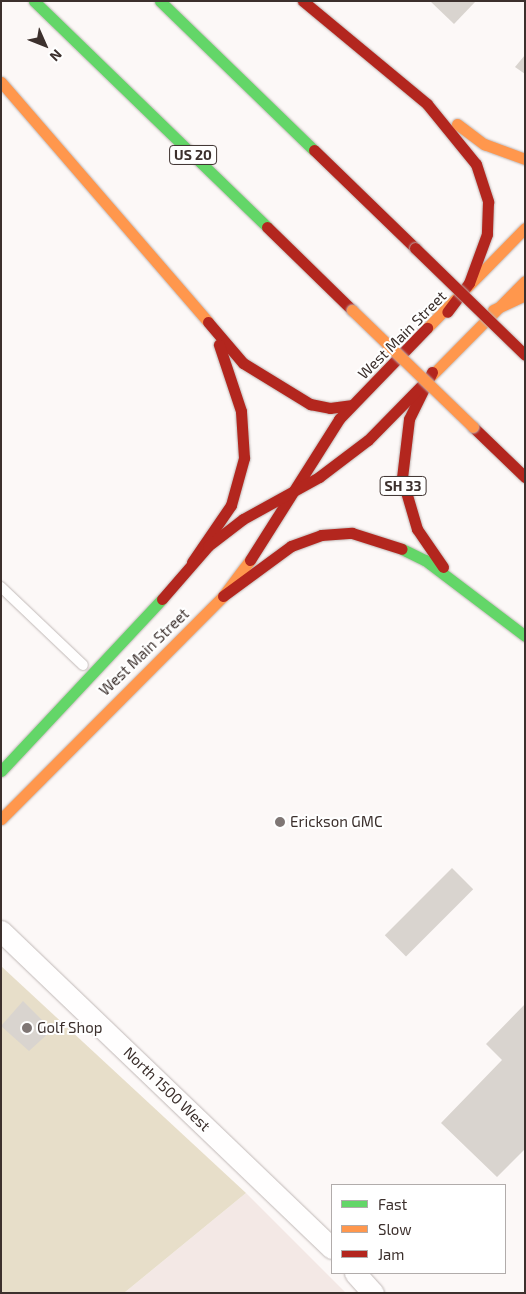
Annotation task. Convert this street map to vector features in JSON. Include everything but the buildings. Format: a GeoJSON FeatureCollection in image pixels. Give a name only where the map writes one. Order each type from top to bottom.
{"type":"FeatureCollection","features":[{"type":"Feature","properties":{"kind":"main road","name":"US 20"},"geometry":{"type":"LineString","coordinates":[[34,1],[525,477]]}},
{"type":"Feature","properties":{"kind":"main road"},"geometry":{"type":"LineString","coordinates":[[160,1],[525,355]]}},
{"type":"Feature","properties":{"kind":"main road"},"geometry":{"type":"LineString","coordinates":[[303,1],[408,87],[484,144],[525,159]]}},
{"type":"Feature","properties":{"kind":"main road"},"geometry":{"type":"LineString","coordinates":[[1,82],[205,323],[243,363],[286,393],[320,407],[351,405]]}},
{"type":"Feature","properties":{"kind":"main road"},"geometry":{"type":"LineString","coordinates":[[408,87],[469,152],[488,202],[487,234],[477,267],[447,312]]}},
{"type":"Feature","properties":{"kind":"main road","name":"West Main Street"},"geometry":{"type":"LineString","coordinates":[[1,819],[223,596],[258,549],[322,440],[351,405],[447,312],[525,228]]}},
{"type":"Feature","properties":{"kind":"main road","name":"West Main Street"},"geometry":{"type":"LineString","coordinates":[[1,771],[109,660],[192,562],[243,519],[290,493],[368,440],[493,310],[525,281]]}},
{"type":"Feature","properties":{"kind":"main road"},"geometry":{"type":"LineString","coordinates":[[493,310],[525,295]]}},
{"type":"Feature","properties":{"kind":"main road"},"geometry":{"type":"LineString","coordinates":[[192,562],[231,505],[244,458],[236,388],[205,323]]}},
{"type":"Feature","properties":{"kind":"main road","name":"SH 33"},"geometry":{"type":"LineString","coordinates":[[432,372],[415,402],[404,436],[404,492],[425,543],[463,588],[525,636]]}},
{"type":"Feature","properties":{"kind":"main road"},"geometry":{"type":"LineString","coordinates":[[223,596],[291,546],[338,533],[367,536],[404,549],[463,588]]}},
{"type":"Feature","properties":{"kind":"street","name":"North 1500 West"},"geometry":{"type":"LineString","coordinates":[[1,930],[331,1247]]}},
{"type":"Feature","properties":{"kind":"street"},"geometry":{"type":"LineString","coordinates":[[356,1274],[373,1293]]}},
{"type":"Feature","properties":{"kind":"lane"},"geometry":{"type":"LineString","coordinates":[[2,587],[83,664]]}},
{"type":"Feature","properties":{"kind":"shaded area"},"geometry":{"type":"Polygon","coordinates":[[[1,966],[246,1193],[124,1293],[1,1293],[1,966]]]}},
{"type":"Feature","properties":{"kind":"shaded area"},"geometry":{"type":"Polygon","coordinates":[[[246,1193],[346,1293],[124,1293],[246,1193]]]}},
{"type":"Feature","properties":{"kind":"traffic: fast"},"geometry":{"type":"LineString","coordinates":[[34,1],[267,227]]}},
{"type":"Feature","properties":{"kind":"traffic: fast"},"geometry":{"type":"LineString","coordinates":[[160,1],[314,150]]}},
{"type":"Feature","properties":{"kind":"traffic: fast"},"geometry":{"type":"LineString","coordinates":[[402,549],[425,560],[525,636]]}},
{"type":"Feature","properties":{"kind":"traffic: fast"},"geometry":{"type":"LineString","coordinates":[[1,771],[162,599]]}},
{"type":"Feature","properties":{"kind":"traffic: slow"},"geometry":{"type":"LineString","coordinates":[[1,82],[208,322]]}},
{"type":"Feature","properties":{"kind":"traffic: slow"},"geometry":{"type":"LineString","coordinates":[[457,124],[484,144],[525,159]]}},
{"type":"Feature","properties":{"kind":"traffic: slow"},"geometry":{"type":"LineString","coordinates":[[427,328],[525,228]]}},
{"type":"Feature","properties":{"kind":"traffic: slow"},"geometry":{"type":"LineString","coordinates":[[428,379],[525,281]]}},
{"type":"Feature","properties":{"kind":"traffic: slow"},"geometry":{"type":"LineString","coordinates":[[493,310],[525,295]]}},
{"type":"Feature","properties":{"kind":"traffic: slow"},"geometry":{"type":"LineString","coordinates":[[352,310],[473,427]]}},
{"type":"Feature","properties":{"kind":"traffic: slow"},"geometry":{"type":"LineString","coordinates":[[1,819],[223,596],[250,560]]}},
{"type":"Feature","properties":{"kind":"traffic: jam"},"geometry":{"type":"LineString","coordinates":[[303,1],[427,104],[476,164],[488,202],[487,234],[469,283],[447,312]]}},
{"type":"Feature","properties":{"kind":"traffic: jam"},"geometry":{"type":"LineString","coordinates":[[314,150],[415,248]]}},
{"type":"Feature","properties":{"kind":"traffic: jam"},"geometry":{"type":"LineString","coordinates":[[267,227],[352,310]]}},
{"type":"Feature","properties":{"kind":"traffic: jam"},"geometry":{"type":"LineString","coordinates":[[415,248],[525,355]]}},
{"type":"Feature","properties":{"kind":"traffic: jam"},"geometry":{"type":"LineString","coordinates":[[208,322],[243,363],[310,404],[330,408],[351,405]]}},
{"type":"Feature","properties":{"kind":"traffic: jam"},"geometry":{"type":"LineString","coordinates":[[250,560],[339,419],[427,328]]}},
{"type":"Feature","properties":{"kind":"traffic: jam"},"geometry":{"type":"LineString","coordinates":[[192,562],[231,505],[244,458],[241,411],[219,345]]}},
{"type":"Feature","properties":{"kind":"traffic: jam"},"geometry":{"type":"LineString","coordinates":[[432,372],[409,419],[402,478],[417,529],[443,567]]}},
{"type":"Feature","properties":{"kind":"traffic: jam"},"geometry":{"type":"LineString","coordinates":[[162,599],[208,546],[243,519],[319,477],[368,440],[428,379]]}},
{"type":"Feature","properties":{"kind":"traffic: jam"},"geometry":{"type":"LineString","coordinates":[[473,427],[525,477]]}},
{"type":"Feature","properties":{"kind":"traffic: jam"},"geometry":{"type":"LineString","coordinates":[[223,596],[291,546],[321,535],[352,533],[402,549]]}},
{"type":"Feature","properties":{"kind":"place","name":"Erickson GMC"},"geometry":{"type":"Point","coordinates":[280,822]}},
{"type":"Feature","properties":{"kind":"place","name":"Golf Shop"},"geometry":{"type":"Point","coordinates":[27,1028]}}]}
